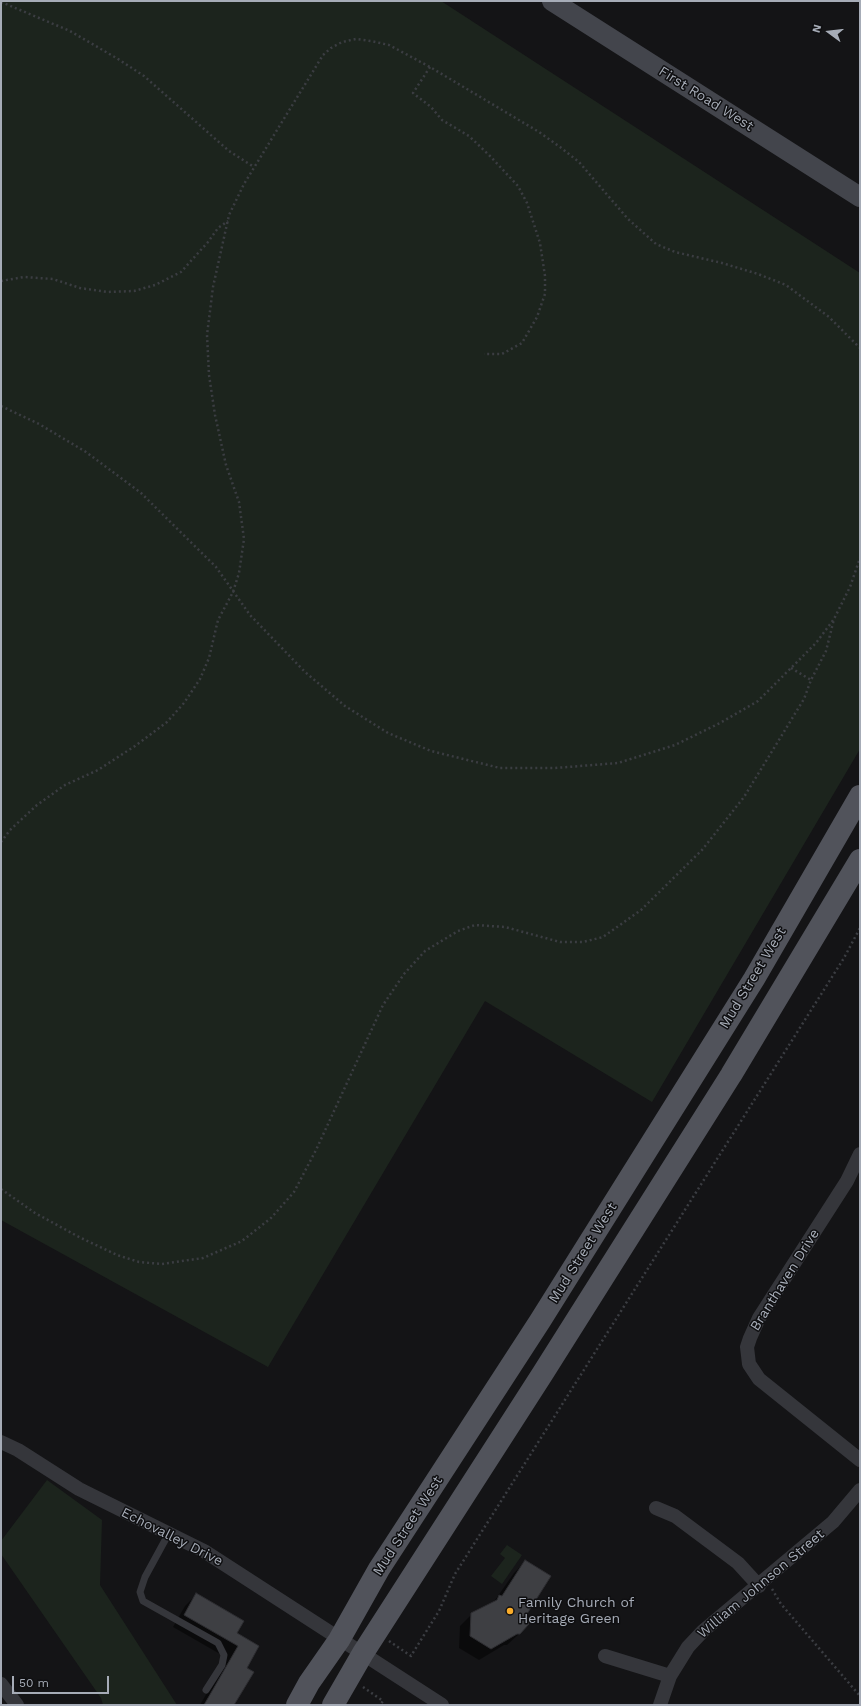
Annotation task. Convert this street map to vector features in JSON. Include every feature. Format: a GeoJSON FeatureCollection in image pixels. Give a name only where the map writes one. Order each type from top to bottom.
{"type":"FeatureCollection","features":[{"type":"Feature","properties":{"kind":"main road","name":"Mud Street West"},"geometry":{"type":"LineString","coordinates":[[297,1705],[309,1683],[339,1640],[379,1569],[540,1321],[754,979],[860,796]]}},
{"type":"Feature","properties":{"kind":"main road"},"geometry":{"type":"LineString","coordinates":[[333,1705],[370,1657],[543,1373],[727,1082],[860,860]]}},
{"type":"Feature","properties":{"kind":"street","name":"First Road West"},"geometry":{"type":"LineString","coordinates":[[552,1],[860,197]]}},
{"type":"Feature","properties":{"kind":"street","name":"Branthaven Drive"},"geometry":{"type":"LineString","coordinates":[[860,1154],[847,1181],[760,1318],[747,1347],[749,1364],[758,1379],[860,1460]]}},
{"type":"Feature","properties":{"kind":"street","name":"Echovalley Drive"},"geometry":{"type":"LineString","coordinates":[[1,1442],[18,1450],[79,1489],[113,1507],[204,1550],[339,1640],[370,1657],[442,1705]]}},
{"type":"Feature","properties":{"kind":"street","name":"William Johnson Street"},"geometry":{"type":"LineString","coordinates":[[660,1705],[670,1676],[688,1647],[703,1631],[833,1522],[860,1490]]}},
{"type":"Feature","properties":{"kind":"street"},"geometry":{"type":"LineString","coordinates":[[656,1508],[675,1516],[738,1563],[762,1583]]}},
{"type":"Feature","properties":{"kind":"street"},"geometry":{"type":"LineString","coordinates":[[605,1656],[670,1676]]}},
{"type":"Feature","properties":{"kind":"street"},"geometry":{"type":"LineString","coordinates":[[1,1684],[17,1705]]}},
{"type":"Feature","properties":{"kind":"lane"},"geometry":{"type":"LineString","coordinates":[[169,1533],[145,1577],[140,1592],[143,1601],[218,1643],[224,1654],[222,1665],[206,1690]]}},
{"type":"Feature","properties":{"kind":"path"},"geometry":{"type":"LineString","coordinates":[[1,2],[70,31],[118,59],[144,76],[229,151],[254,167]]}},
{"type":"Feature","properties":{"kind":"path"},"geometry":{"type":"LineString","coordinates":[[1,842],[10,830],[42,801],[66,785],[98,770],[129,750],[167,722],[184,703],[200,679],[208,658],[218,620],[233,592],[239,573],[244,539],[238,502],[226,465],[215,415],[209,375],[207,335],[213,287],[229,215],[244,184],[323,55],[331,48],[342,42],[356,40],[371,41],[389,45],[430,67],[560,146],[579,162],[628,219],[656,244],[675,252],[722,263],[758,274],[786,286],[829,317],[860,348]]}},
{"type":"Feature","properties":{"kind":"path"},"geometry":{"type":"LineString","coordinates":[[430,67],[413,93],[431,107],[442,120],[469,136],[518,186],[527,203],[540,243],[545,276],[545,294],[538,317],[522,343],[502,354],[484,354]]}},
{"type":"Feature","properties":{"kind":"path"},"geometry":{"type":"LineString","coordinates":[[1,281],[24,277],[53,279],[80,288],[107,292],[134,291],[155,285],[181,272],[208,242],[218,228],[228,221]]}},
{"type":"Feature","properties":{"kind":"path"},"geometry":{"type":"LineString","coordinates":[[1,406],[39,424],[86,452],[141,493],[216,567],[250,615],[305,672],[345,706],[388,733],[431,751],[500,768],[555,768],[618,763],[675,745],[720,723],[758,701],[816,643],[834,619],[850,587],[860,558]]}},
{"type":"Feature","properties":{"kind":"path"},"geometry":{"type":"LineString","coordinates":[[1,1189],[35,1214],[117,1255],[139,1262],[162,1264],[203,1258],[242,1241],[271,1218],[294,1192],[316,1150],[383,1005],[404,974],[425,951],[458,931],[476,925],[505,927],[560,942],[584,942],[603,936],[642,910],[702,850],[744,797],[804,699],[811,680],[826,651],[834,619]]}},
{"type":"Feature","properties":{"kind":"path"},"geometry":{"type":"LineString","coordinates":[[791,668],[811,680]]}},
{"type":"Feature","properties":{"kind":"path"},"geometry":{"type":"LineString","coordinates":[[380,1705],[382,1701],[361,1686],[370,1657],[388,1641],[411,1656],[439,1611],[455,1574],[835,971],[860,928]]}},
{"type":"Feature","properties":{"kind":"path"},"geometry":{"type":"LineString","coordinates":[[762,1583],[782,1604],[860,1696]]}},
{"type":"Feature","properties":{"kind":"shaded area"},"geometry":{"type":"Polygon","coordinates":[[[1,1],[441,1],[860,273],[860,749],[652,1102],[485,1001],[268,1367],[1,1220],[1,1]]]}},
{"type":"Feature","properties":{"kind":"shaded area"},"geometry":{"type":"Polygon","coordinates":[[[47,1480],[102,1520],[100,1585],[177,1705],[103,1705],[101,1698],[1,1554],[1,1541],[47,1480]]]}},
{"type":"Feature","properties":{"kind":"shaded area"},"geometry":{"type":"Polygon","coordinates":[[[507,1545],[522,1555],[502,1584],[491,1576],[505,1558],[500,1554],[507,1545]]]}},
{"type":"Feature","properties":{"kind":"building"},"geometry":{"type":"Polygon","coordinates":[[[525,1560],[551,1576],[525,1617],[529,1624],[520,1634],[517,1634],[491,1649],[470,1636],[471,1613],[497,1600],[499,1595],[502,1596],[525,1560]]]}},
{"type":"Feature","properties":{"kind":"building"},"geometry":{"type":"Polygon","coordinates":[[[196,1593],[244,1621],[237,1633],[259,1646],[247,1668],[254,1672],[234,1705],[204,1705],[238,1646],[184,1615],[196,1593]]]}},
{"type":"Feature","properties":{"kind":"place","name":"Family Church of Heritage Green"},"geometry":{"type":"Point","coordinates":[510,1611]}}]}
